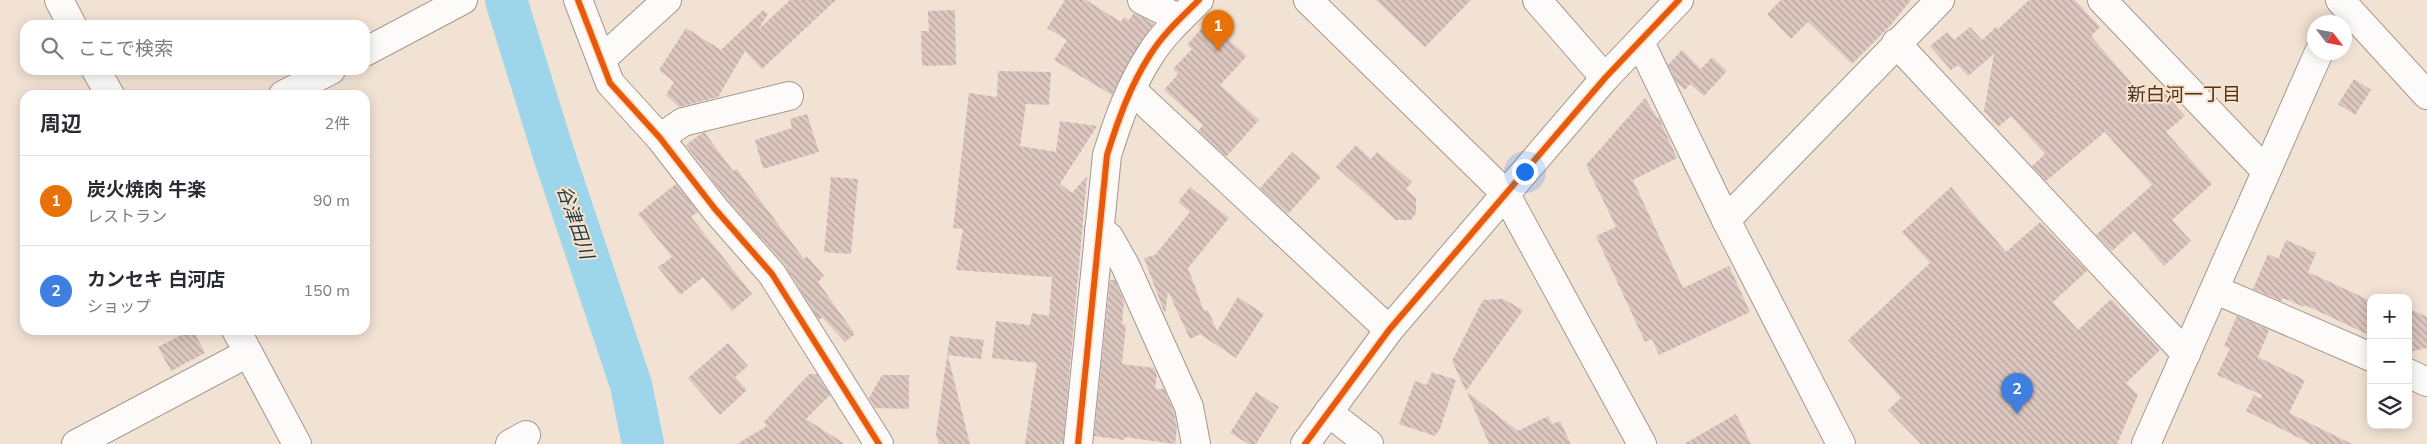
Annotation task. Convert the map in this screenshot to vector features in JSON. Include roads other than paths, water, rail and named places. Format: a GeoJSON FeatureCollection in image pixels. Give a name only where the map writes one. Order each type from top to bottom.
{"type":"FeatureCollection","features":[{"type":"Feature","properties":{"kind":"main road"},"geometry":{"type":"LineString","coordinates":[[59,0],[69,20]]}},
{"type":"Feature","properties":{"kind":"main road"},"geometry":{"type":"LineString","coordinates":[[370,49],[464,0]]}},
{"type":"Feature","properties":{"kind":"main road"},"geometry":{"type":"LineString","coordinates":[[578,0],[610,82],[660,138],[715,208],[772,274],[879,444]]}},
{"type":"Feature","properties":{"kind":"main road"},"geometry":{"type":"LineString","coordinates":[[602,59],[667,0]]}},
{"type":"Feature","properties":{"kind":"main road"},"geometry":{"type":"LineString","coordinates":[[1142,0],[1180,19]]}},
{"type":"Feature","properties":{"kind":"main road"},"geometry":{"type":"LineString","coordinates":[[1078,444],[1107,155],[1120,114],[1150,55],[1180,19],[1199,0]]}},
{"type":"Feature","properties":{"kind":"main road"},"geometry":{"type":"LineString","coordinates":[[1308,0],[1505,193],[1642,444]]}},
{"type":"Feature","properties":{"kind":"main road"},"geometry":{"type":"LineString","coordinates":[[1537,0],[1605,78]]}},
{"type":"Feature","properties":{"kind":"main road"},"geometry":{"type":"LineString","coordinates":[[1305,444],[1389,330],[1605,78],[1679,0]]}},
{"type":"Feature","properties":{"kind":"main road"},"geometry":{"type":"LineString","coordinates":[[2102,0],[2266,171]]}},
{"type":"Feature","properties":{"kind":"main road"},"geometry":{"type":"LineString","coordinates":[[1726,220],[1934,2]]}},
{"type":"Feature","properties":{"kind":"main road"},"geometry":{"type":"LineString","coordinates":[[2340,6],[2427,95]]}},
{"type":"Feature","properties":{"kind":"main road"},"geometry":{"type":"LineString","coordinates":[[1640,42],[1726,220],[1841,444]]}},
{"type":"Feature","properties":{"kind":"main road"},"geometry":{"type":"LineString","coordinates":[[1896,43],[2186,354]]}},
{"type":"Feature","properties":{"kind":"main road"},"geometry":{"type":"LineString","coordinates":[[2146,444],[2216,290],[2315,60]]}},
{"type":"Feature","properties":{"kind":"main road"},"geometry":{"type":"LineString","coordinates":[[99,75],[107,90]]}},
{"type":"Feature","properties":{"kind":"main road"},"geometry":{"type":"LineString","coordinates":[[293,90],[321,75]]}},
{"type":"Feature","properties":{"kind":"main road"},"geometry":{"type":"LineString","coordinates":[[1132,90],[1389,330]]}},
{"type":"Feature","properties":{"kind":"main road"},"geometry":{"type":"LineString","coordinates":[[660,138],[683,122],[789,96]]}},
{"type":"Feature","properties":{"kind":"main road"},"geometry":{"type":"LineString","coordinates":[[1099,230],[1109,237],[1125,265],[1189,407],[1196,444]]}},
{"type":"Feature","properties":{"kind":"main road"},"geometry":{"type":"LineString","coordinates":[[2216,290],[2367,355]]}},
{"type":"Feature","properties":{"kind":"main road"},"geometry":{"type":"LineString","coordinates":[[76,444],[242,341],[297,444]]}},
{"type":"Feature","properties":{"kind":"main road"},"geometry":{"type":"LineString","coordinates":[[2412,375],[2427,382]]}},
{"type":"Feature","properties":{"kind":"main road"},"geometry":{"type":"LineString","coordinates":[[1328,412],[1369,444]]}},
{"type":"Feature","properties":{"kind":"waterway","name":"谷津田川"},"geometry":{"type":"LineString","coordinates":[[506,0],[553,152],[631,385],[643,444]]}},
{"type":"Feature","properties":{"kind":"place","name":"炭火焼肉 牛楽"},"geometry":{"type":"Point","coordinates":[1218,51]}},
{"type":"Feature","properties":{"kind":"place","name":"カンセキ 白河店"},"geometry":{"type":"Point","coordinates":[2017,414]}},
{"type":"Feature","properties":{"kind":"district","name":"新白河一丁目"},"geometry":{"type":"Point","coordinates":[2184,94]}}]}
